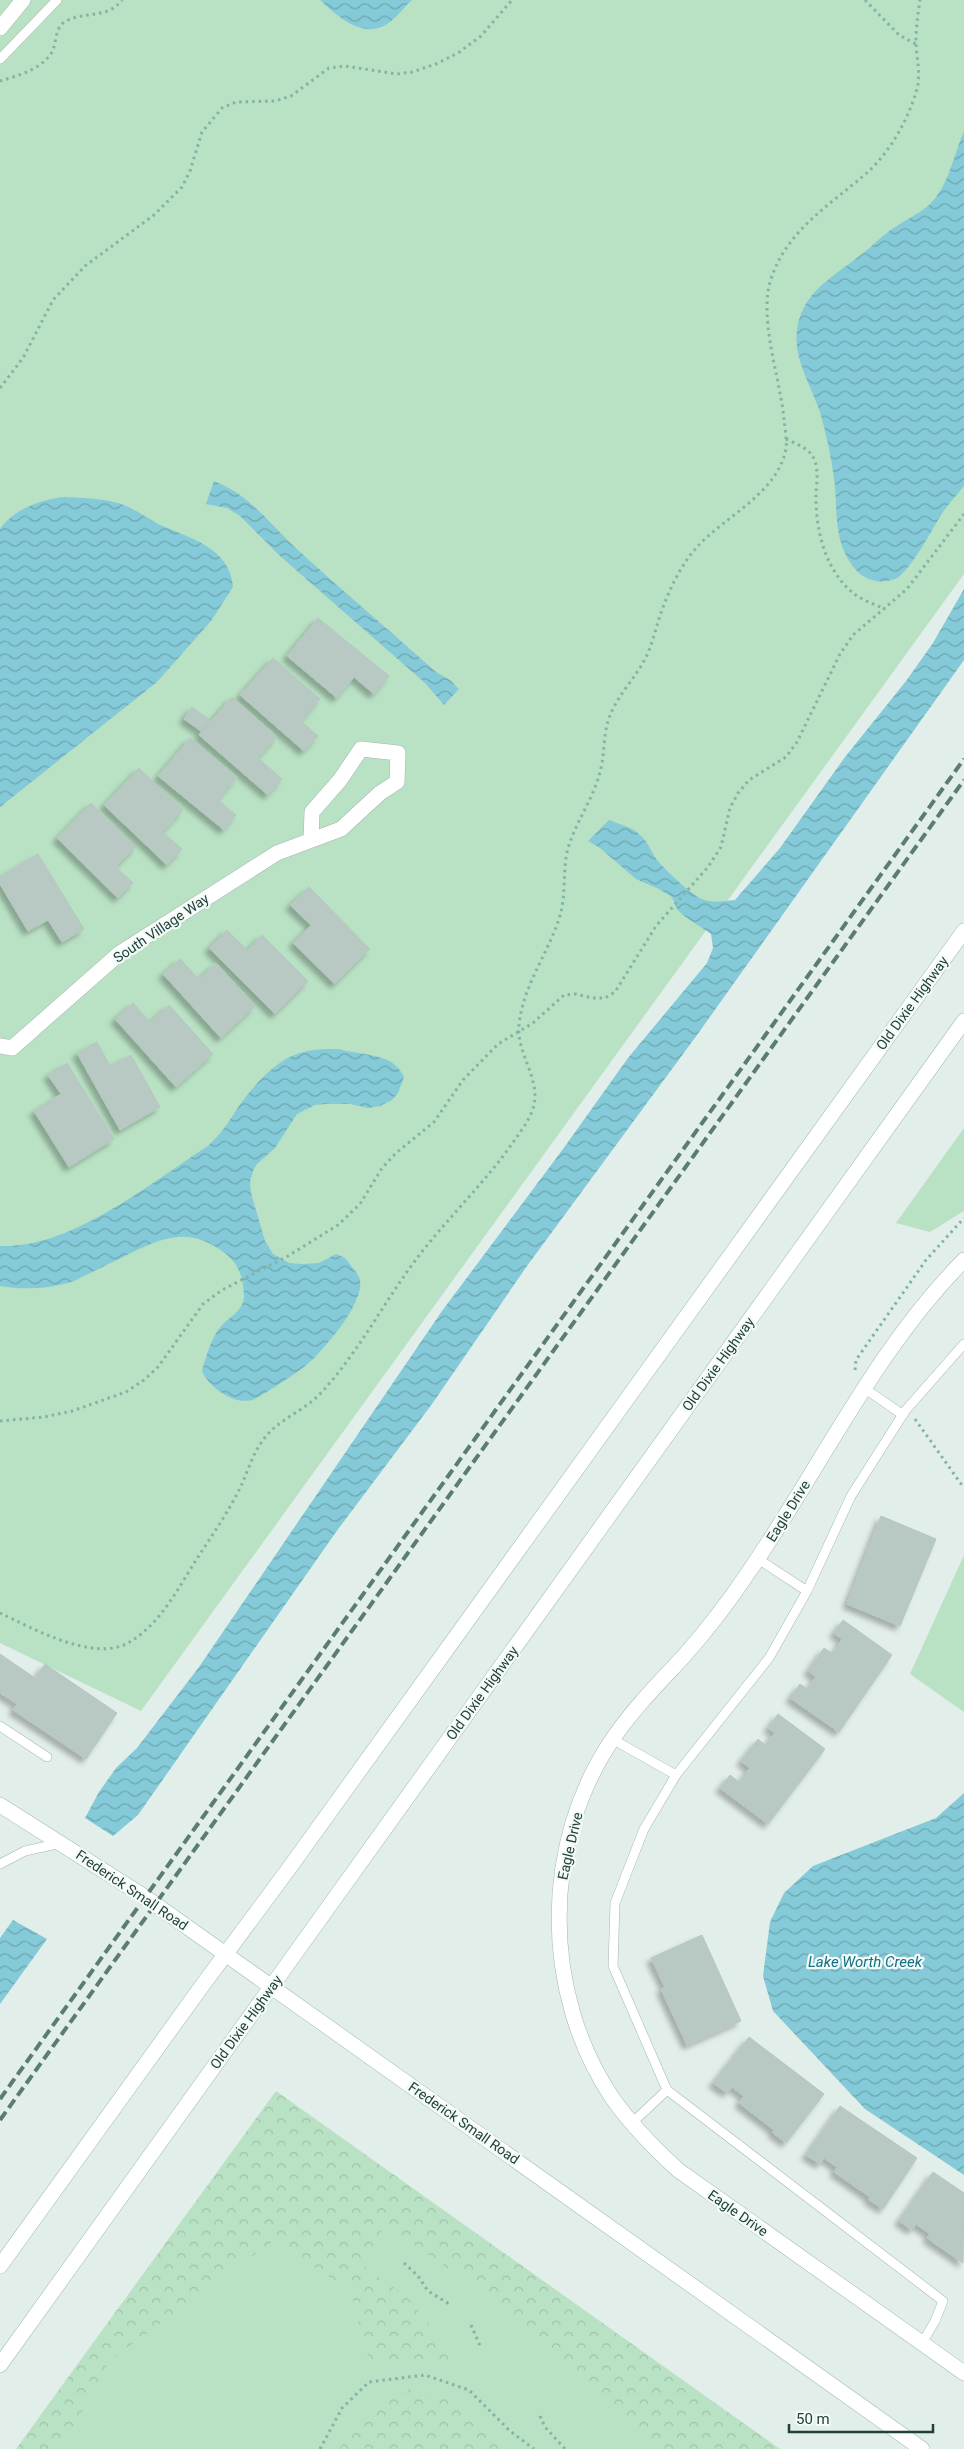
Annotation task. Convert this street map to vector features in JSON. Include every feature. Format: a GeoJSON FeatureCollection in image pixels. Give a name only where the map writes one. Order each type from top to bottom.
{"type":"FeatureCollection","features":[{"type":"Feature","properties":{"kind":"main road"},"geometry":{"type":"LineString","coordinates":[[0,28],[23,0]]}},
{"type":"Feature","properties":{"kind":"main road","name":"South Village Way"},"geometry":{"type":"LineString","coordinates":[[0,1046],[12,1048],[120,953],[277,853],[341,829],[380,793],[397,782],[398,753],[361,749],[340,780],[312,812],[311,840]]}},
{"type":"Feature","properties":{"kind":"main road","name":"Old Dixie Highway"},"geometry":{"type":"LineString","coordinates":[[0,2266],[290,1867],[964,931]]}},
{"type":"Feature","properties":{"kind":"main road","name":"Old Dixie Highway"},"geometry":{"type":"LineString","coordinates":[[0,2365],[964,1021]]}},
{"type":"Feature","properties":{"kind":"main road","name":"Eagle Drive"},"geometry":{"type":"LineString","coordinates":[[964,1260],[908,1324],[864,1388],[758,1559],[719,1613],[629,1716],[612,1739],[591,1777],[570,1830],[562,1872],[558,1920],[562,1963],[570,2005],[579,2032],[590,2058],[611,2096],[632,2123],[678,2170],[964,2373]]}},
{"type":"Feature","properties":{"kind":"main road","name":"Frederick Small Road"},"geometry":{"type":"LineString","coordinates":[[0,1805],[145,1897],[922,2449]]}},
{"type":"Feature","properties":{"kind":"lane"},"geometry":{"type":"LineString","coordinates":[[0,59],[57,0]]}},
{"type":"Feature","properties":{"kind":"lane"},"geometry":{"type":"LineString","coordinates":[[922,2343],[935,2321],[943,2301],[666,2090],[613,1966],[615,1903],[644,1829],[676,1775],[769,1658],[806,1591],[851,1496],[903,1415],[964,1344]]}},
{"type":"Feature","properties":{"kind":"lane"},"geometry":{"type":"LineString","coordinates":[[864,1388],[903,1415]]}},
{"type":"Feature","properties":{"kind":"lane"},"geometry":{"type":"LineString","coordinates":[[758,1559],[806,1591]]}},
{"type":"Feature","properties":{"kind":"lane"},"geometry":{"type":"LineString","coordinates":[[0,1726],[47,1757]]}},
{"type":"Feature","properties":{"kind":"lane"},"geometry":{"type":"LineString","coordinates":[[612,1739],[676,1775]]}},
{"type":"Feature","properties":{"kind":"lane"},"geometry":{"type":"LineString","coordinates":[[0,1864],[25,1851],[61,1843]]}},
{"type":"Feature","properties":{"kind":"lane"},"geometry":{"type":"LineString","coordinates":[[632,2123],[666,2090]]}},
{"type":"Feature","properties":{"kind":"path"},"geometry":{"type":"LineString","coordinates":[[0,81],[25,73],[50,55],[59,28],[66,21],[105,12],[114,8],[122,0]]}},
{"type":"Feature","properties":{"kind":"path"},"geometry":{"type":"LineString","coordinates":[[0,388],[23,358],[53,300],[85,266],[154,215],[182,187],[190,172],[202,132],[222,108],[236,102],[275,101],[291,96],[329,68],[345,66],[397,74],[412,72],[436,64],[458,53],[481,36],[512,0]]}},
{"type":"Feature","properties":{"kind":"path"},"geometry":{"type":"LineString","coordinates":[[865,0],[899,35],[916,44]]}},
{"type":"Feature","properties":{"kind":"path"},"geometry":{"type":"LineString","coordinates":[[0,1613],[81,1646],[104,1650],[124,1645],[145,1631],[163,1611],[232,1503],[262,1440],[274,1429],[306,1407],[347,1362],[408,1271],[487,1178],[523,1127],[534,1106],[534,1093],[518,1032],[530,983],[560,916],[566,889],[568,847],[592,797],[601,770],[608,722],[618,700],[647,657],[660,613],[685,563],[697,547],[717,528],[762,490],[778,470],[786,450],[786,439],[782,397],[768,324],[767,296],[771,277],[784,253],[802,229],[820,210],[870,170],[885,152],[903,124],[916,93],[920,72],[916,44],[920,0]]}},
{"type":"Feature","properties":{"kind":"path"},"geometry":{"type":"LineString","coordinates":[[786,439],[812,454],[817,469],[817,527],[827,556],[841,581],[858,596],[885,609]]}},
{"type":"Feature","properties":{"kind":"path"},"geometry":{"type":"LineString","coordinates":[[0,1421],[44,1417],[72,1411],[126,1392],[144,1380],[158,1367],[203,1304],[288,1256],[338,1225],[360,1204],[382,1168],[396,1153],[434,1122],[463,1080],[479,1061],[498,1044],[533,1023],[564,995],[576,994],[592,998],[605,998],[615,992],[656,926],[708,867],[721,848],[730,808],[738,793],[749,780],[778,762],[797,742],[840,654],[853,635],[906,589],[964,514]]}},
{"type":"Feature","properties":{"kind":"path"},"geometry":{"type":"LineString","coordinates":[[914,1417],[924,1429],[945,1464],[964,1488]]}},
{"type":"Feature","properties":{"kind":"path"},"geometry":{"type":"LineString","coordinates":[[404,2264],[418,2276],[428,2291],[451,2305]]}},
{"type":"Feature","properties":{"kind":"path"},"geometry":{"type":"LineString","coordinates":[[471,2325],[481,2348]]}},
{"type":"Feature","properties":{"kind":"path"},"geometry":{"type":"LineString","coordinates":[[320,2449],[342,2408],[369,2382],[425,2375],[469,2390],[510,2431],[534,2449]]}},
{"type":"Feature","properties":{"kind":"path"},"geometry":{"type":"LineString","coordinates":[[540,2416],[545,2427],[565,2449]]}},
{"type":"Feature","properties":{"kind":"green space"},"geometry":{"type":"Polygon","coordinates":[[[0,0],[964,0],[964,574],[141,1711],[0,1643],[0,0]]]}},
{"type":"Feature","properties":{"kind":"green space"},"geometry":{"type":"Polygon","coordinates":[[[964,1128],[964,1211],[930,1232],[896,1223],[964,1128]]]}},
{"type":"Feature","properties":{"kind":"green space"},"geometry":{"type":"Polygon","coordinates":[[[964,1555],[964,1712],[910,1674],[964,1555]]]}},
{"type":"Feature","properties":{"kind":"green space"},"geometry":{"type":"Polygon","coordinates":[[[276,2091],[780,2449],[659,2449],[494,2301],[385,2224],[362,2265],[408,2298],[458,2360],[370,2364],[350,2290],[273,2241],[109,2361],[62,2449],[16,2449],[276,2091]]]}},
{"type":"Feature","properties":{"kind":"green space"},"geometry":{"type":"Polygon","coordinates":[[[278,2099],[768,2449],[29,2449],[278,2099]]]}},
{"type":"Feature","properties":{"kind":"green space"},"geometry":{"type":"Polygon","coordinates":[[[412,2388],[459,2401],[515,2449],[339,2449],[370,2405],[412,2388]]]}},
{"type":"Feature","properties":{"kind":"water"},"geometry":{"type":"Polygon","coordinates":[[[320,0],[412,0],[390,22],[381,27],[371,29],[353,25],[344,20],[320,0]]]}},
{"type":"Feature","properties":{"kind":"water"},"geometry":{"type":"Polygon","coordinates":[[[964,131],[964,486],[945,509],[914,559],[901,575],[887,581],[874,580],[867,578],[857,571],[843,549],[838,529],[830,453],[820,412],[801,364],[798,352],[797,327],[806,304],[819,287],[885,234],[925,208],[936,198],[946,180],[964,131]]]}},
{"type":"Feature","properties":{"kind":"water"},"geometry":{"type":"Polygon","coordinates":[[[214,481],[227,487],[250,503],[333,581],[436,672],[450,680],[459,689],[444,705],[425,683],[280,556],[240,516],[227,508],[206,504],[214,481]]]}},
{"type":"Feature","properties":{"kind":"water"},"geometry":{"type":"Polygon","coordinates":[[[63,497],[102,500],[124,505],[158,524],[195,540],[216,553],[224,562],[230,573],[233,587],[211,621],[157,682],[0,807],[0,529],[20,511],[45,500],[63,497]]]}},
{"type":"Feature","properties":{"kind":"water"},"geometry":{"type":"Polygon","coordinates":[[[964,589],[964,660],[697,1035],[527,1266],[432,1404],[336,1532],[138,1815],[113,1836],[85,1818],[99,1792],[116,1768],[137,1748],[199,1667],[442,1311],[563,1149],[628,1058],[707,963],[713,948],[711,934],[684,916],[677,909],[672,897],[636,879],[600,848],[588,841],[609,820],[625,826],[637,832],[647,842],[663,867],[699,898],[712,901],[735,900],[780,848],[845,757],[906,681],[933,643],[964,589]]]}},
{"type":"Feature","properties":{"kind":"water"},"geometry":{"type":"Polygon","coordinates":[[[339,1049],[376,1056],[392,1063],[404,1077],[398,1093],[392,1100],[380,1106],[368,1108],[350,1104],[315,1105],[297,1114],[275,1148],[257,1164],[250,1182],[251,1193],[265,1241],[273,1254],[289,1263],[302,1264],[319,1263],[336,1254],[347,1260],[360,1280],[360,1289],[351,1311],[308,1364],[252,1400],[237,1400],[222,1393],[210,1383],[202,1371],[213,1339],[224,1323],[242,1305],[244,1290],[239,1271],[228,1255],[199,1239],[178,1237],[156,1242],[72,1282],[36,1288],[0,1286],[0,1246],[27,1244],[54,1237],[109,1211],[208,1146],[224,1129],[256,1084],[273,1068],[291,1057],[305,1052],[339,1049]]]}},
{"type":"Feature","properties":{"kind":"water","name":"Lake Worth Creek"},"geometry":{"type":"Polygon","coordinates":[[[964,1793],[964,2175],[865,2109],[773,2011],[763,1976],[770,1922],[784,1893],[813,1866],[936,1818],[964,1793]]]}},
{"type":"Feature","properties":{"kind":"water"},"geometry":{"type":"Polygon","coordinates":[[[13,1920],[47,1939],[0,2004],[0,1938],[13,1920]]]}},
{"type":"Feature","properties":{"kind":"building"},"geometry":{"type":"Polygon","coordinates":[[[318,618],[389,676],[374,694],[354,677],[337,698],[287,656],[318,618]]]}},
{"type":"Feature","properties":{"kind":"building"},"geometry":{"type":"Polygon","coordinates":[[[273,658],[320,699],[301,721],[318,736],[304,751],[240,695],[273,658]]]}},
{"type":"Feature","properties":{"kind":"building"},"geometry":{"type":"Polygon","coordinates":[[[232,697],[277,737],[258,758],[282,779],[268,795],[199,735],[232,697]]]}},
{"type":"Feature","properties":{"kind":"building"},"geometry":{"type":"Polygon","coordinates":[[[192,707],[210,720],[201,731],[184,719],[192,707]]]}},
{"type":"Feature","properties":{"kind":"building"},"geometry":{"type":"Polygon","coordinates":[[[190,738],[237,777],[218,800],[236,815],[224,830],[158,776],[190,738]]]}},
{"type":"Feature","properties":{"kind":"building"},"geometry":{"type":"Polygon","coordinates":[[[139,768],[183,810],[163,832],[182,849],[167,865],[104,805],[139,768]]]}},
{"type":"Feature","properties":{"kind":"building"},"geometry":{"type":"Polygon","coordinates":[[[91,803],[136,847],[116,867],[133,883],[118,898],[57,838],[91,803]]]}},
{"type":"Feature","properties":{"kind":"building"},"geometry":{"type":"Polygon","coordinates":[[[38,854],[84,929],[62,942],[48,920],[28,931],[0,884],[0,877],[38,854]]]}},
{"type":"Feature","properties":{"kind":"building"},"geometry":{"type":"Polygon","coordinates":[[[309,887],[370,949],[335,984],[293,943],[311,925],[290,905],[309,887]]]}},
{"type":"Feature","properties":{"kind":"building"},"geometry":{"type":"Polygon","coordinates":[[[227,930],[247,950],[262,935],[308,981],[275,1014],[209,948],[227,930]]]}},
{"type":"Feature","properties":{"kind":"building"},"geometry":{"type":"Polygon","coordinates":[[[180,959],[199,979],[216,963],[255,1006],[221,1038],[163,974],[180,959]]]}},
{"type":"Feature","properties":{"kind":"building"},"geometry":{"type":"Polygon","coordinates":[[[133,1003],[150,1022],[169,1005],[213,1054],[176,1087],[115,1019],[133,1003]]]}},
{"type":"Feature","properties":{"kind":"building"},"geometry":{"type":"Polygon","coordinates":[[[97,1042],[110,1066],[131,1055],[160,1107],[120,1130],[77,1053],[97,1042]]]}},
{"type":"Feature","properties":{"kind":"building"},"geometry":{"type":"Polygon","coordinates":[[[67,1063],[114,1139],[69,1167],[34,1111],[61,1094],[48,1075],[67,1063]]]}},
{"type":"Feature","properties":{"kind":"building"},"geometry":{"type":"Polygon","coordinates":[[[881,1516],[936,1539],[900,1626],[847,1604],[881,1516]]]}},
{"type":"Feature","properties":{"kind":"building"},"geometry":{"type":"Polygon","coordinates":[[[843,1620],[892,1655],[839,1732],[790,1698],[800,1684],[807,1689],[816,1677],[808,1671],[824,1648],[833,1654],[842,1639],[834,1633],[843,1620]]]}},
{"type":"Feature","properties":{"kind":"building"},"geometry":{"type":"Polygon","coordinates":[[[0,1654],[35,1678],[45,1664],[117,1713],[86,1759],[13,1710],[17,1704],[0,1693],[0,1654]]]}},
{"type":"Feature","properties":{"kind":"building"},"geometry":{"type":"Polygon","coordinates":[[[778,1714],[825,1749],[768,1824],[720,1788],[730,1775],[739,1782],[750,1768],[741,1761],[758,1739],[765,1745],[775,1733],[768,1728],[778,1714]]]}},
{"type":"Feature","properties":{"kind":"building"},"geometry":{"type":"Polygon","coordinates":[[[702,1935],[741,2021],[687,2045],[661,1989],[665,1987],[651,1958],[702,1935]]]}},
{"type":"Feature","properties":{"kind":"building"},"geometry":{"type":"Polygon","coordinates":[[[749,2037],[824,2094],[786,2143],[772,2132],[774,2130],[739,2103],[744,2096],[732,2087],[727,2093],[713,2083],[749,2037]]]}},
{"type":"Feature","properties":{"kind":"building"},"geometry":{"type":"Polygon","coordinates":[[[840,2106],[917,2158],[883,2209],[868,2199],[870,2197],[834,2172],[837,2167],[824,2158],[820,2164],[806,2155],[840,2106]]]}},
{"type":"Feature","properties":{"kind":"building"},"geometry":{"type":"Polygon","coordinates":[[[933,2172],[964,2193],[963,2263],[927,2238],[930,2234],[916,2224],[912,2230],[899,2221],[933,2172]]]}},
{"type":"Feature","properties":{"kind":"railway"},"geometry":{"type":"LineString","coordinates":[[0,2099],[964,759]]}},
{"type":"Feature","properties":{"kind":"railway"},"geometry":{"type":"LineString","coordinates":[[0,2120],[964,780]]}}]}
